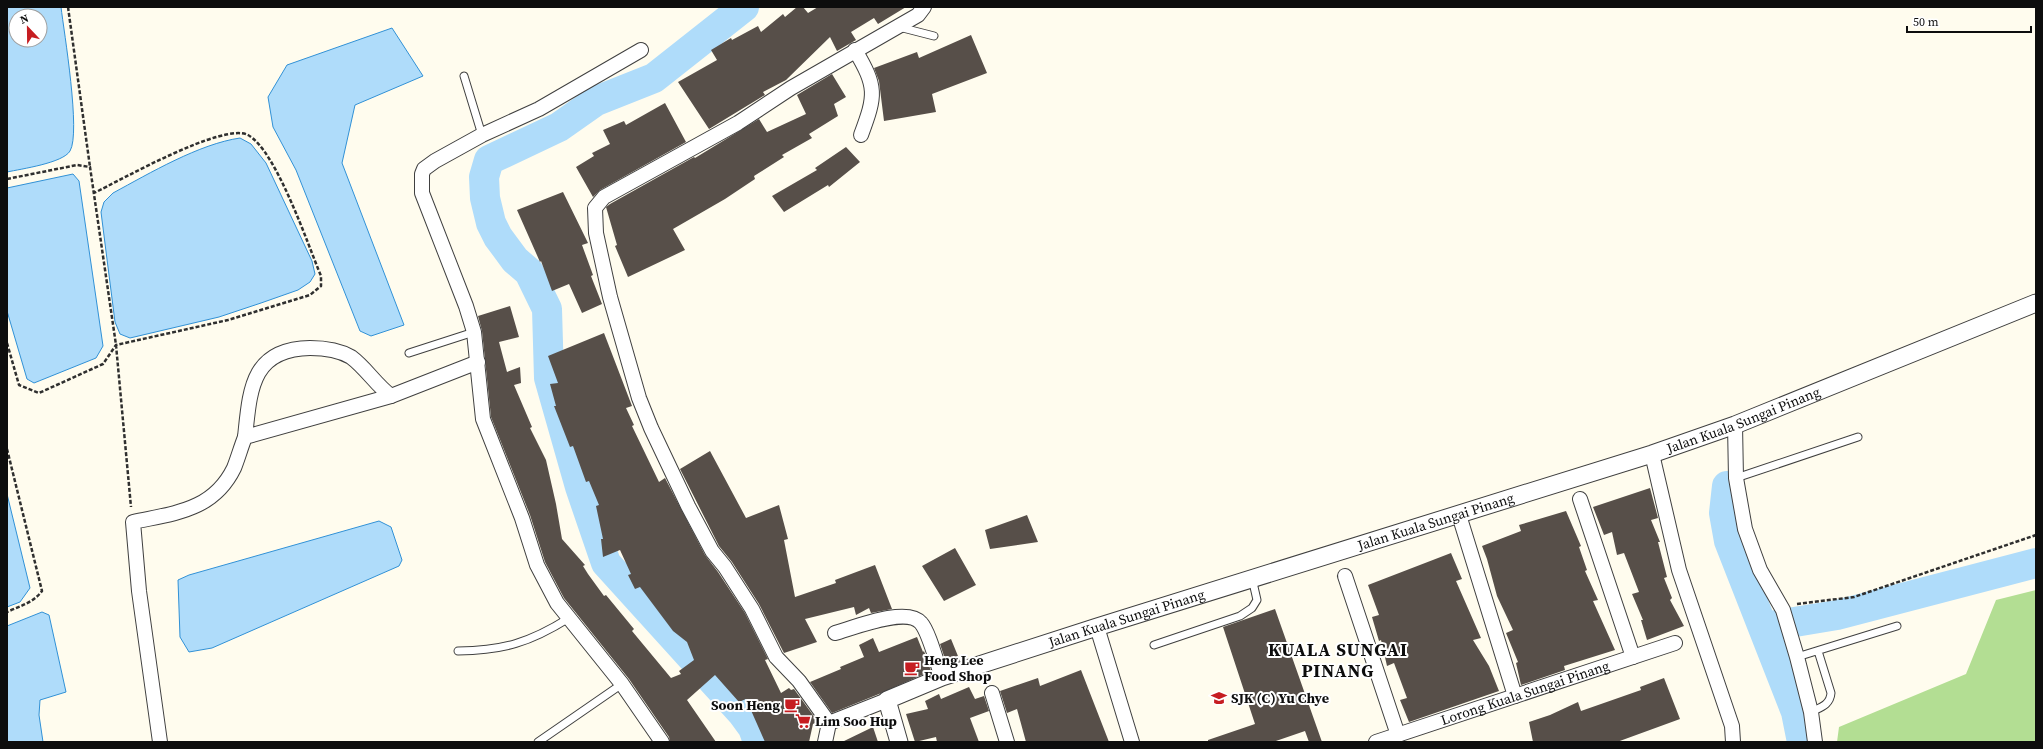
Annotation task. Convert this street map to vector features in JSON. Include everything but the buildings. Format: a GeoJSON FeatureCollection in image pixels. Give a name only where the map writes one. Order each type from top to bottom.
{"type":"FeatureCollection","features":[{"type":"Feature","properties":{"kind":"street"},"geometry":{"type":"LineString","coordinates":[[825,742],[829,723],[794,675],[780,664],[752,609],[725,567],[706,542],[661,449],[639,398],[619,330],[596,233],[594,215],[595,208],[604,197],[738,123],[791,88],[918,15],[924,7]]}},
{"type":"Feature","properties":{"kind":"street"},"geometry":{"type":"LineString","coordinates":[[641,50],[539,109],[482,135],[429,165],[424,169],[421,180],[422,193],[466,306],[474,332],[485,428],[522,518],[537,565],[554,598],[622,684],[662,742]]}},
{"type":"Feature","properties":{"kind":"street"},"geometry":{"type":"LineString","coordinates":[[855,50],[864,65],[873,91],[873,98],[861,134]]}},
{"type":"Feature","properties":{"kind":"street","name":"Jalan Kuala Sungai Pinang"},"geometry":{"type":"LineString","coordinates":[[829,723],[942,677],[1252,578],[1652,454],[1735,425],[2036,303]]}},
{"type":"Feature","properties":{"kind":"street"},"geometry":{"type":"LineString","coordinates":[[160,742],[139,591],[133,522],[180,512],[194,507],[211,498],[220,489],[234,468],[245,437],[250,395],[258,372],[272,357],[287,350],[326,349],[345,354],[355,361],[380,387],[391,396]]}},
{"type":"Feature","properties":{"kind":"street"},"geometry":{"type":"LineString","coordinates":[[245,437],[391,396],[478,362]]}},
{"type":"Feature","properties":{"kind":"street"},"geometry":{"type":"LineString","coordinates":[[1735,425],[1736,478],[1743,518],[1752,552],[1782,607],[1788,624],[1811,712],[1815,742]]}},
{"type":"Feature","properties":{"kind":"street"},"geometry":{"type":"LineString","coordinates":[[1652,454],[1679,570],[1732,726],[1733,742]]}},
{"type":"Feature","properties":{"kind":"street"},"geometry":{"type":"LineString","coordinates":[[1580,498],[1633,657]]}},
{"type":"Feature","properties":{"kind":"street"},"geometry":{"type":"LineString","coordinates":[[1459,515],[1515,696]]}},
{"type":"Feature","properties":{"kind":"street"},"geometry":{"type":"LineString","coordinates":[[1345,576],[1398,735]]}},
{"type":"Feature","properties":{"kind":"street"},"geometry":{"type":"LineString","coordinates":[[835,633],[900,616],[917,619],[923,626],[942,677]]}},
{"type":"Feature","properties":{"kind":"street"},"geometry":{"type":"LineString","coordinates":[[1096,627],[1132,742]]}},
{"type":"Feature","properties":{"kind":"street","name":"Lorong Kuala Sungai Pinang"},"geometry":{"type":"LineString","coordinates":[[1376,742],[1675,643]]}},
{"type":"Feature","properties":{"kind":"street"},"geometry":{"type":"LineString","coordinates":[[992,693],[1007,742]]}},
{"type":"Feature","properties":{"kind":"street"},"geometry":{"type":"LineString","coordinates":[[887,700],[899,742]]}},
{"type":"Feature","properties":{"kind":"lane"},"geometry":{"type":"LineString","coordinates":[[897,26],[934,36]]}},
{"type":"Feature","properties":{"kind":"lane"},"geometry":{"type":"LineString","coordinates":[[464,76],[482,135]]}},
{"type":"Feature","properties":{"kind":"lane"},"geometry":{"type":"LineString","coordinates":[[409,354],[474,332]]}},
{"type":"Feature","properties":{"kind":"lane"},"geometry":{"type":"LineString","coordinates":[[1736,478],[1858,437]]}},
{"type":"Feature","properties":{"kind":"lane"},"geometry":{"type":"LineString","coordinates":[[1154,645],[1248,612],[1257,600],[1252,578]]}},
{"type":"Feature","properties":{"kind":"lane"},"geometry":{"type":"LineString","coordinates":[[458,651],[503,648],[550,630],[569,618]]}},
{"type":"Feature","properties":{"kind":"lane"},"geometry":{"type":"LineString","coordinates":[[1797,657],[1897,626]]}},
{"type":"Feature","properties":{"kind":"lane"},"geometry":{"type":"LineString","coordinates":[[1811,712],[1824,706],[1830,698],[1831,693],[1818,651]]}},
{"type":"Feature","properties":{"kind":"lane"},"geometry":{"type":"LineString","coordinates":[[538,742],[622,684]]}},
{"type":"Feature","properties":{"kind":"path"},"geometry":{"type":"LineString","coordinates":[[68,7],[116,345],[133,522]]}},
{"type":"Feature","properties":{"kind":"path"},"geometry":{"type":"LineString","coordinates":[[7,343],[19,385],[39,393],[103,364],[116,345],[228,320],[310,295],[321,286],[321,276],[292,202],[263,148],[247,134],[225,134],[203,140],[94,193]]}},
{"type":"Feature","properties":{"kind":"path"},"geometry":{"type":"LineString","coordinates":[[7,179],[77,165],[90,167]]}},
{"type":"Feature","properties":{"kind":"path"},"geometry":{"type":"LineString","coordinates":[[7,449],[42,591],[37,598],[7,612]]}},
{"type":"Feature","properties":{"kind":"path"},"geometry":{"type":"LineString","coordinates":[[1782,607],[1854,597],[2036,535]]}},
{"type":"Feature","properties":{"kind":"green space"},"geometry":{"type":"Polygon","coordinates":[[[2036,590],[2036,742],[1837,742],[1839,727],[1966,674],[1996,600],[2036,590]]]}},
{"type":"Feature","properties":{"kind":"water"},"geometry":{"type":"Polygon","coordinates":[[[7,7],[61,7],[73,104],[73,141],[70,151],[66,155],[51,162],[7,172],[7,7]]]}},
{"type":"Feature","properties":{"kind":"water"},"geometry":{"type":"Polygon","coordinates":[[[392,28],[423,76],[355,105],[342,163],[404,325],[371,336],[360,331],[296,170],[273,127],[268,97],[287,65],[392,28]]]}},
{"type":"Feature","properties":{"kind":"water"},"geometry":{"type":"Polygon","coordinates":[[[240,138],[251,144],[266,163],[312,261],[315,274],[310,282],[298,290],[219,317],[130,338],[120,334],[115,322],[101,212],[104,202],[113,193],[175,160],[208,146],[240,138]]]}},
{"type":"Feature","properties":{"kind":"water"},"geometry":{"type":"Polygon","coordinates":[[[73,174],[79,181],[103,346],[96,358],[34,383],[27,379],[7,311],[7,188],[73,174]]]}},
{"type":"Feature","properties":{"kind":"water"},"geometry":{"type":"Polygon","coordinates":[[[7,494],[30,588],[20,602],[7,607],[7,494]]]}},
{"type":"Feature","properties":{"kind":"water"},"geometry":{"type":"Polygon","coordinates":[[[379,521],[391,527],[402,560],[399,566],[212,648],[189,652],[180,637],[178,580],[189,575],[379,521]]]}},
{"type":"Feature","properties":{"kind":"water"},"geometry":{"type":"Polygon","coordinates":[[[42,612],[49,615],[66,692],[40,700],[39,715],[43,742],[7,742],[7,626],[42,612]]]}},
{"type":"Feature","properties":{"kind":"waterway"},"geometry":{"type":"LineString","coordinates":[[744,7],[654,78],[596,101],[559,127],[489,160],[484,177],[485,198],[491,223],[498,237],[515,260],[529,272],[547,309],[549,378],[580,487],[606,563],[742,713],[753,728],[758,742]]}},
{"type":"Feature","properties":{"kind":"waterway"},"geometry":{"type":"LineString","coordinates":[[1727,486],[1724,513],[1729,541],[1796,712],[1802,742]]}},
{"type":"Feature","properties":{"kind":"waterway"},"geometry":{"type":"LineString","coordinates":[[1764,627],[1837,615],[2036,563]]}},
{"type":"Feature","properties":{"kind":"place","name":"Heng Lee Food Shop"},"geometry":{"type":"Point","coordinates":[912,668]}},
{"type":"Feature","properties":{"kind":"place","name":"SJK (C) Yu Chye"},"geometry":{"type":"Point","coordinates":[1219,698]}},
{"type":"Feature","properties":{"kind":"place","name":"Soon Heng"},"geometry":{"type":"Point","coordinates":[792,705]}},
{"type":"Feature","properties":{"kind":"place","name":"Lim Soo Hup"},"geometry":{"type":"Point","coordinates":[803,721]}},
{"type":"Feature","properties":{"kind":"district","name":"KUALA SUNGAI PINANG"},"geometry":{"type":"Point","coordinates":[1338,659]}}]}
